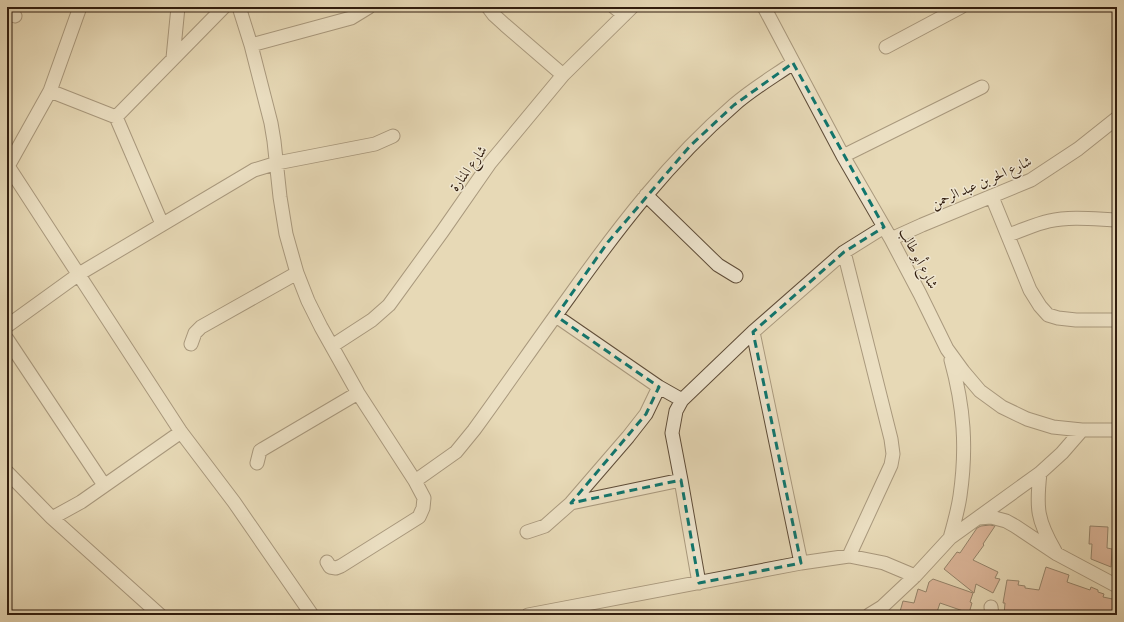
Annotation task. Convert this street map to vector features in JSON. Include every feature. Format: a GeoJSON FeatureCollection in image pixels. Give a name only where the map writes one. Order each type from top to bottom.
{"type":"FeatureCollection","features":[{"type":"Feature","properties":{"kind":"street"},"geometry":{"type":"LineString","coordinates":[[80,7],[50,91],[8,167],[181,432],[234,502],[312,615]]}},
{"type":"Feature","properties":{"kind":"street"},"geometry":{"type":"LineString","coordinates":[[173,58],[178,7]]}},
{"type":"Feature","properties":{"kind":"street"},"geometry":{"type":"LineString","coordinates":[[116,117],[224,7]]}},
{"type":"Feature","properties":{"kind":"street"},"geometry":{"type":"LineString","coordinates":[[240,7],[271,123],[286,234],[297,273],[308,301],[358,393],[415,481],[424,498],[423,508],[419,517],[341,566],[336,568],[330,567],[327,562]]}},
{"type":"Feature","properties":{"kind":"street"},"geometry":{"type":"LineString","coordinates":[[251,45],[351,18],[370,7]]}},
{"type":"Feature","properties":{"kind":"street"},"geometry":{"type":"LineString","coordinates":[[488,7],[505,26],[563,75]]}},
{"type":"Feature","properties":{"kind":"street","name":"شارع أبو طالب"},"geometry":{"type":"LineString","coordinates":[[764,7],[843,156],[891,239],[947,349],[963,371],[980,391],[1002,407],[1027,420],[1053,427],[1082,430],[1117,430]]}},
{"type":"Feature","properties":{"kind":"street"},"geometry":{"type":"LineString","coordinates":[[886,47],[937,12],[960,7]]}},
{"type":"Feature","properties":{"kind":"street","name":"شارع المنارة"},"geometry":{"type":"LineString","coordinates":[[332,346],[372,320],[389,305],[490,163],[563,75],[623,10]]}},
{"type":"Feature","properties":{"kind":"street"},"geometry":{"type":"LineString","coordinates":[[415,481],[456,452],[474,430],[608,242],[646,195],[690,146],[734,105],[793,63]]}},
{"type":"Feature","properties":{"kind":"street"},"geometry":{"type":"LineString","coordinates":[[843,156],[982,87]]}},
{"type":"Feature","properties":{"kind":"street"},"geometry":{"type":"LineString","coordinates":[[50,91],[116,117],[162,224]]}},
{"type":"Feature","properties":{"kind":"street","name":"شارع الحر بن عبد الرحمن"},"geometry":{"type":"LineString","coordinates":[[891,239],[1031,180],[1078,149],[1117,118]]}},
{"type":"Feature","properties":{"kind":"street"},"geometry":{"type":"LineString","coordinates":[[7,326],[79,274],[254,170],[376,144],[393,136]]}},
{"type":"Feature","properties":{"kind":"street"},"geometry":{"type":"LineString","coordinates":[[646,195],[718,265],[736,276]]}},
{"type":"Feature","properties":{"kind":"street"},"geometry":{"type":"LineString","coordinates":[[992,197],[1030,290],[1048,315],[1076,320],[1117,320]]}},
{"type":"Feature","properties":{"kind":"street"},"geometry":{"type":"LineString","coordinates":[[1008,235],[1047,221],[1087,218],[1117,220]]}},
{"type":"Feature","properties":{"kind":"street"},"geometry":{"type":"LineString","coordinates":[[699,583],[672,433],[676,411],[682,400],[753,332],[844,252],[884,227]]}},
{"type":"Feature","properties":{"kind":"street"},"geometry":{"type":"LineString","coordinates":[[844,252],[887,424],[893,454],[891,465],[849,556]]}},
{"type":"Feature","properties":{"kind":"street"},"geometry":{"type":"LineString","coordinates":[[191,344],[195,333],[201,327],[297,273]]}},
{"type":"Feature","properties":{"kind":"street"},"geometry":{"type":"LineString","coordinates":[[556,316],[660,387],[682,400]]}},
{"type":"Feature","properties":{"kind":"street"},"geometry":{"type":"LineString","coordinates":[[753,332],[801,563]]}},
{"type":"Feature","properties":{"kind":"street"},"geometry":{"type":"LineString","coordinates":[[7,339],[104,485]]}},
{"type":"Feature","properties":{"kind":"street"},"geometry":{"type":"LineString","coordinates":[[947,349],[958,385],[964,422],[964,460],[960,497],[950,538]]}},
{"type":"Feature","properties":{"kind":"street"},"geometry":{"type":"LineString","coordinates":[[527,532],[545,526],[571,503],[646,414],[660,387]]}},
{"type":"Feature","properties":{"kind":"street"},"geometry":{"type":"LineString","coordinates":[[257,463],[260,451],[263,448],[358,393]]}},
{"type":"Feature","properties":{"kind":"street"},"geometry":{"type":"LineString","coordinates":[[870,615],[915,576],[950,538],[1040,473],[1062,453],[1082,430]]}},
{"type":"Feature","properties":{"kind":"street"},"geometry":{"type":"LineString","coordinates":[[52,518],[81,502],[181,432]]}},
{"type":"Feature","properties":{"kind":"street"},"geometry":{"type":"LineString","coordinates":[[7,472],[52,518],[160,615]]}},
{"type":"Feature","properties":{"kind":"street"},"geometry":{"type":"LineString","coordinates":[[1040,473],[1037,495],[1039,515],[1046,535],[1057,554]]}},
{"type":"Feature","properties":{"kind":"street"},"geometry":{"type":"LineString","coordinates":[[571,503],[681,480]]}},
{"type":"Feature","properties":{"kind":"street"},"geometry":{"type":"LineString","coordinates":[[979,518],[991,517],[1006,521],[1057,554],[1117,586]]}},
{"type":"Feature","properties":{"kind":"street"},"geometry":{"type":"LineString","coordinates":[[528,615],[801,563],[849,556],[884,563],[915,576]]}},
{"type":"Feature","properties":{"kind":"highlighted area"},"geometry":{"type":"Polygon","coordinates":[[[793,63],[884,227],[844,252],[753,332],[801,563],[699,583],[681,480],[571,503],[646,414],[659,387],[556,316],[608,242],[690,146],[734,105],[793,63]]]}},
{"type":"Feature","properties":{"kind":"building"},"geometry":{"type":"Polygon","coordinates":[[[990,525],[995,526],[973,560],[998,572],[995,578],[1000,579],[993,593],[976,584],[974,593],[944,569],[957,552],[960,553],[977,528],[990,525]]]}},
{"type":"Feature","properties":{"kind":"building"},"geometry":{"type":"Polygon","coordinates":[[[1090,526],[1108,527],[1107,548],[1112,549],[1111,567],[1091,559],[1092,544],[1089,544],[1090,526]]]}},
{"type":"Feature","properties":{"kind":"building"},"geometry":{"type":"Polygon","coordinates":[[[1046,567],[1069,575],[1067,582],[1090,590],[1091,587],[1104,594],[1103,597],[1117,600],[1117,615],[1004,615],[1005,603],[1003,603],[1007,580],[1019,581],[1018,585],[1025,586],[1025,588],[1039,590],[1046,567]]]}},
{"type":"Feature","properties":{"kind":"building"},"geometry":{"type":"Polygon","coordinates":[[[933,579],[973,593],[969,613],[940,603],[936,615],[899,615],[903,601],[914,603],[918,589],[926,592],[929,582],[933,579]]]}}]}
